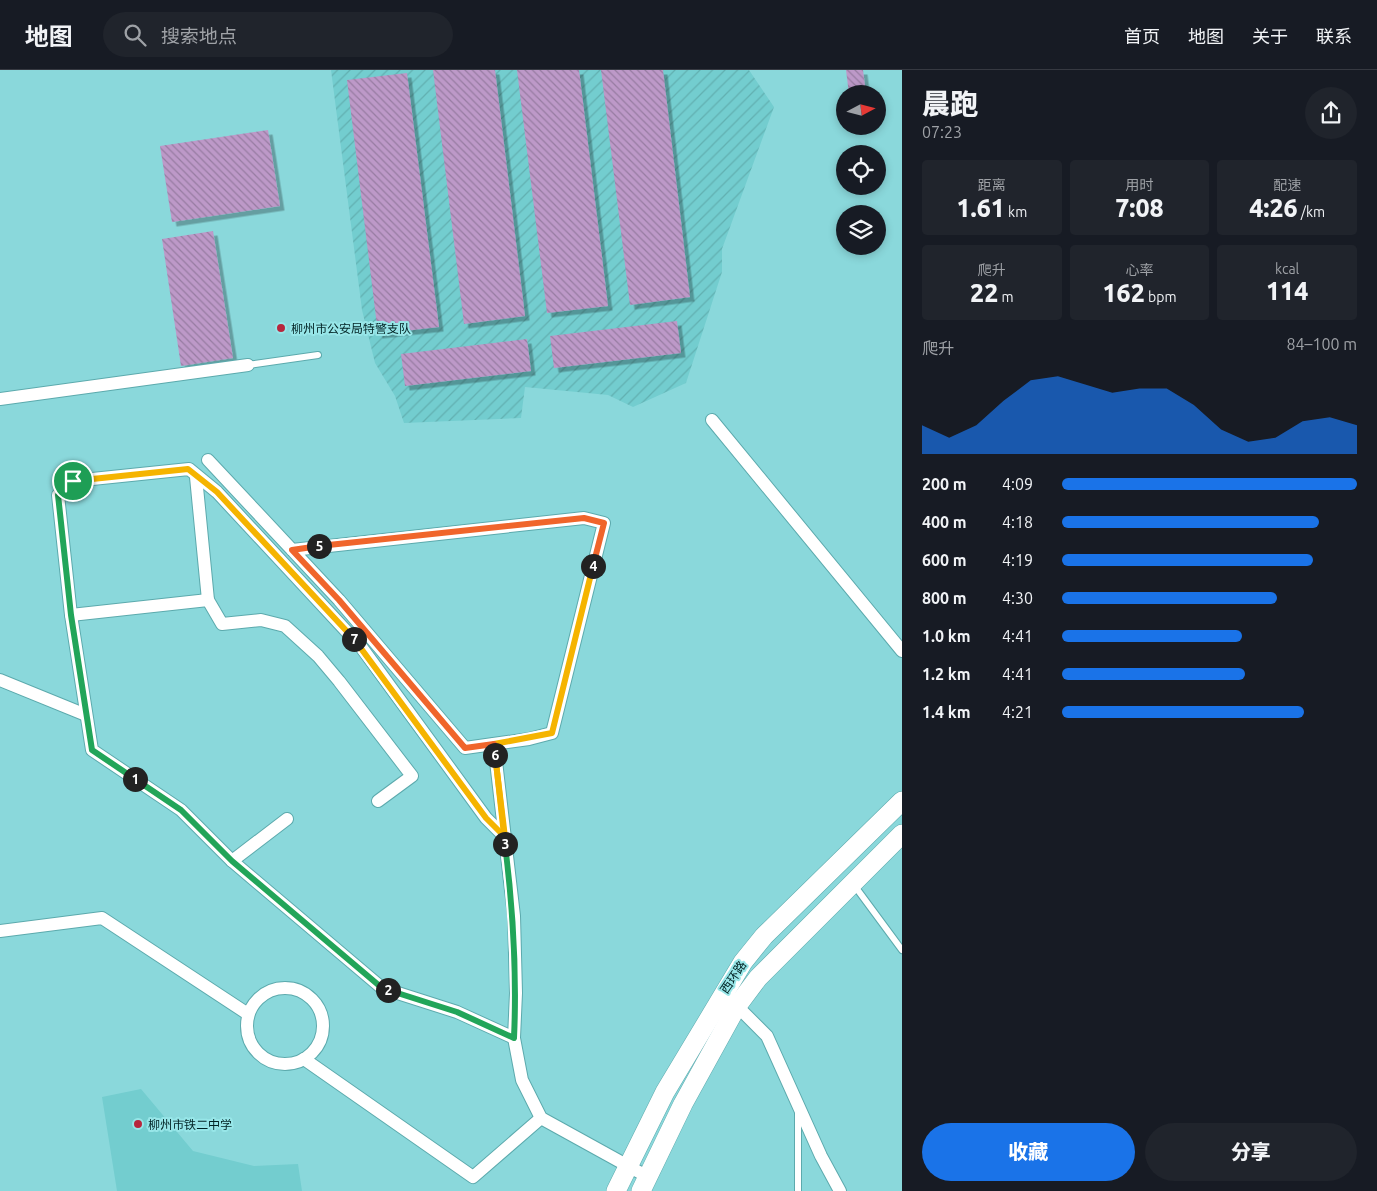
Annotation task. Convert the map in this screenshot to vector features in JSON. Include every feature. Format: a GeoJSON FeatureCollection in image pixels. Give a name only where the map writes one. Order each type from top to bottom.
{"type":"FeatureCollection","features":[{"type":"Feature","properties":{"kind":"main road","name":"西环路"},"geometry":{"type":"LineString","coordinates":[[616,1191],[665,1092],[743,962],[764,936],[902,801]]}},
{"type":"Feature","properties":{"kind":"main road","name":"西环路"},"geometry":{"type":"LineString","coordinates":[[645,1184],[683,1104],[738,1006],[758,978],[902,834]]}},
{"type":"Feature","properties":{"kind":"street"},"geometry":{"type":"LineString","coordinates":[[0,399],[248,365]]}},
{"type":"Feature","properties":{"kind":"street"},"geometry":{"type":"LineString","coordinates":[[712,420],[902,650]]}},
{"type":"Feature","properties":{"kind":"street"},"geometry":{"type":"LineString","coordinates":[[208,460],[292,550],[339,600],[465,748],[552,733],[604,523],[584,518],[292,550]]}},
{"type":"Feature","properties":{"kind":"street"},"geometry":{"type":"LineString","coordinates":[[505,837],[486,818],[362,648],[217,492],[188,469],[73,481],[58,495],[71,615],[92,750],[181,810],[232,861],[382,988],[457,1012],[514,1038]]}},
{"type":"Feature","properties":{"kind":"street"},"geometry":{"type":"LineString","coordinates":[[196,477],[208,600],[222,624],[261,620],[284,626],[318,656],[340,681],[412,776],[378,801]]}},
{"type":"Feature","properties":{"kind":"street"},"geometry":{"type":"LineString","coordinates":[[71,615],[208,600]]}},
{"type":"Feature","properties":{"kind":"street"},"geometry":{"type":"LineString","coordinates":[[0,680],[86,715]]}},
{"type":"Feature","properties":{"kind":"street"},"geometry":{"type":"LineString","coordinates":[[494,744],[514,916],[516,993],[514,1038],[522,1080],[541,1118],[628,1167],[645,1184]]}},
{"type":"Feature","properties":{"kind":"street"},"geometry":{"type":"LineString","coordinates":[[232,861],[287,819]]}},
{"type":"Feature","properties":{"kind":"street"},"geometry":{"type":"LineString","coordinates":[[0,931],[102,918],[248,1014]]}},
{"type":"Feature","properties":{"kind":"street"},"geometry":{"type":"LineString","coordinates":[[286,987],[297,989],[308,995],[322,1015],[321,1039],[314,1050],[304,1059],[292,1064],[279,1064],[261,1056],[249,1040],[246,1027],[248,1014],[254,1002],[263,994],[274,989],[286,987]]}},
{"type":"Feature","properties":{"kind":"street"},"geometry":{"type":"LineString","coordinates":[[738,1006],[767,1036],[821,1156],[840,1191]]}},
{"type":"Feature","properties":{"kind":"street"},"geometry":{"type":"LineString","coordinates":[[304,1059],[472,1177],[541,1118]]}},
{"type":"Feature","properties":{"kind":"lane"},"geometry":{"type":"LineString","coordinates":[[248,365],[318,355]]}},
{"type":"Feature","properties":{"kind":"lane"},"geometry":{"type":"LineString","coordinates":[[853,883],[902,950]]}},
{"type":"Feature","properties":{"kind":"lane"},"geometry":{"type":"LineString","coordinates":[[798,1104],[798,1191]]}},
{"type":"Feature","properties":{"kind":"shaded area"},"geometry":{"type":"Polygon","coordinates":[[[331,70],[749,70],[774,107],[722,249],[722,272],[686,383],[633,407],[608,395],[525,387],[521,418],[404,423],[395,396],[375,363],[362,310],[331,70]]]}},
{"type":"Feature","properties":{"kind":"shaded area","name":"柳州市铁二中学"},"geometry":{"type":"Polygon","coordinates":[[[141,1089],[193,1151],[254,1166],[298,1164],[302,1191],[117,1191],[102,1097],[141,1089]]]}},
{"type":"Feature","properties":{"kind":"building"},"geometry":{"type":"Polygon","coordinates":[[[433,70],[495,70],[525,316],[464,324],[433,70]]]}},
{"type":"Feature","properties":{"kind":"building"},"geometry":{"type":"Polygon","coordinates":[[[517,70],[579,70],[608,306],[547,313],[517,70]]]}},
{"type":"Feature","properties":{"kind":"building"},"geometry":{"type":"Polygon","coordinates":[[[601,70],[663,70],[690,297],[630,305],[601,70]]]}},
{"type":"Feature","properties":{"kind":"building"},"geometry":{"type":"Polygon","coordinates":[[[846,70],[863,70],[865,85],[848,85],[846,70]]]}},
{"type":"Feature","properties":{"kind":"building"},"geometry":{"type":"Polygon","coordinates":[[[407,73],[439,327],[378,334],[347,80],[407,73]]]}},
{"type":"Feature","properties":{"kind":"building"},"geometry":{"type":"Polygon","coordinates":[[[268,130],[280,206],[172,222],[160,146],[268,130]]]}},
{"type":"Feature","properties":{"kind":"building"},"geometry":{"type":"Polygon","coordinates":[[[213,231],[233,358],[181,366],[162,239],[213,231]]]}},
{"type":"Feature","properties":{"kind":"building"},"geometry":{"type":"Polygon","coordinates":[[[677,321],[681,353],[554,368],[550,336],[677,321]]]}},
{"type":"Feature","properties":{"kind":"building"},"geometry":{"type":"Polygon","coordinates":[[[527,339],[531,371],[405,386],[401,354],[527,339]]]}},
{"type":"Feature","properties":{"kind":"place","name":"柳州市公安局特警支队"},"geometry":{"type":"Point","coordinates":[281,328]}},
{"type":"Feature","properties":{"kind":"place","name":"柳州市铁二中学"},"geometry":{"type":"Point","coordinates":[138,1124]}},
{"type":"Feature","properties":{"kind":"route"},"geometry":{"type":"LineString","coordinates":[[73,481],[58,495],[71,615],[92,750],[181,810],[232,861],[382,988],[457,1012],[514,1038],[516,993],[514,916],[500,791],[494,744],[529,739],[552,733],[604,523],[584,518],[292,550],[339,600],[465,748],[494,744],[505,837],[486,818],[362,648],[217,492],[188,469],[73,481]]}}]}
